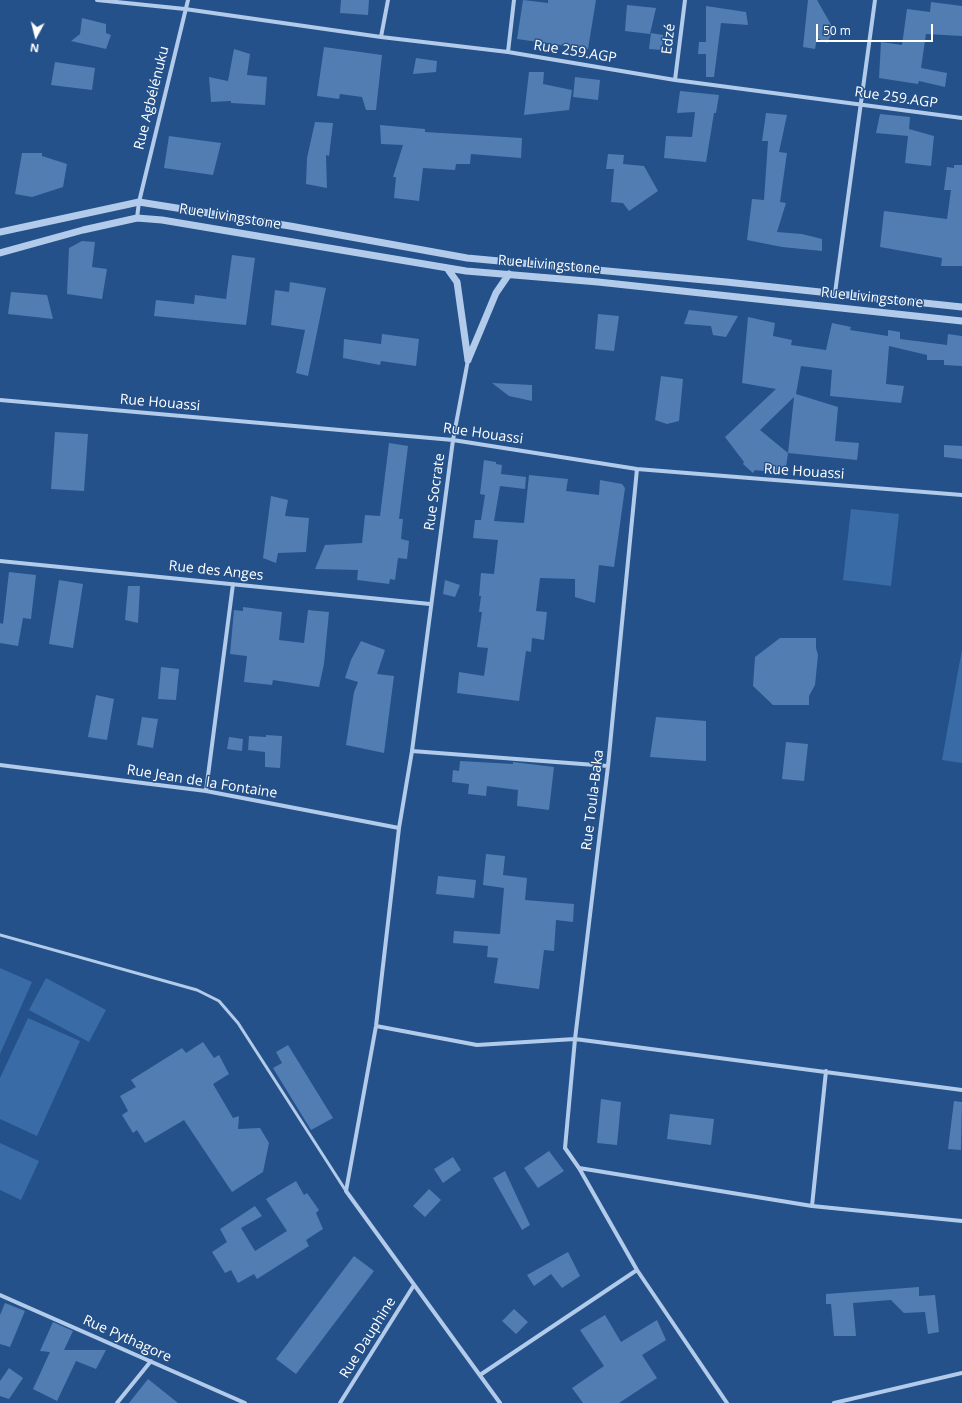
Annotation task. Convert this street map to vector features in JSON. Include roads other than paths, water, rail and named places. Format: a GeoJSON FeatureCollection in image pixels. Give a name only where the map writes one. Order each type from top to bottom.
{"type":"FeatureCollection","features":[{"type":"Feature","properties":{"kind":"street","name":"Rue 259.AGP"},"geometry":{"type":"LineString","coordinates":[[97,0],[185,9],[381,37],[508,52],[675,80],[962,118]]}},
{"type":"Feature","properties":{"kind":"street","name":"Rue Agbélénuku"},"geometry":{"type":"LineString","coordinates":[[137,218],[139,202],[188,0]]}},
{"type":"Feature","properties":{"kind":"street"},"geometry":{"type":"LineString","coordinates":[[381,37],[388,0]]}},
{"type":"Feature","properties":{"kind":"street"},"geometry":{"type":"LineString","coordinates":[[508,52],[514,0]]}},
{"type":"Feature","properties":{"kind":"street","name":"Edzé"},"geometry":{"type":"LineString","coordinates":[[675,80],[685,0]]}},
{"type":"Feature","properties":{"kind":"street"},"geometry":{"type":"LineString","coordinates":[[833,307],[862,104],[875,0]]}},
{"type":"Feature","properties":{"kind":"street"},"geometry":{"type":"LineString","coordinates":[[0,232],[139,202]]}},
{"type":"Feature","properties":{"kind":"street","name":"Rue Livingstone"},"geometry":{"type":"LineString","coordinates":[[139,202],[282,224],[468,258],[835,293],[962,307]]}},
{"type":"Feature","properties":{"kind":"street","name":"Rue Livingstone"},"geometry":{"type":"LineString","coordinates":[[0,253],[84,230],[137,218],[162,220],[240,232],[466,271],[598,282],[962,321]]}},
{"type":"Feature","properties":{"kind":"street"},"geometry":{"type":"LineString","coordinates":[[466,271],[468,258]]}},
{"type":"Feature","properties":{"kind":"street"},"geometry":{"type":"LineString","coordinates":[[448,268],[457,282],[468,360]]}},
{"type":"Feature","properties":{"kind":"street"},"geometry":{"type":"LineString","coordinates":[[468,360],[496,293],[508,274]]}},
{"type":"Feature","properties":{"kind":"street","name":"Rue Socrate"},"geometry":{"type":"LineString","coordinates":[[346,1191],[376,1026],[399,828],[412,751],[430,604],[453,440],[468,360]]}},
{"type":"Feature","properties":{"kind":"street","name":"Rue Houassi"},"geometry":{"type":"LineString","coordinates":[[0,400],[453,440],[637,470],[962,495]]}},
{"type":"Feature","properties":{"kind":"street","name":"Rue Toula-Baka"},"geometry":{"type":"LineString","coordinates":[[637,470],[608,766],[575,1039],[568,1134],[565,1148],[579,1168],[637,1270],[727,1403]]}},
{"type":"Feature","properties":{"kind":"street","name":"Rue des Anges"},"geometry":{"type":"LineString","coordinates":[[0,561],[430,604]]}},
{"type":"Feature","properties":{"kind":"street"},"geometry":{"type":"LineString","coordinates":[[206,791],[233,584]]}},
{"type":"Feature","properties":{"kind":"street"},"geometry":{"type":"LineString","coordinates":[[412,751],[608,766]]}},
{"type":"Feature","properties":{"kind":"street","name":"Rue Jean de la Fontaine"},"geometry":{"type":"LineString","coordinates":[[0,765],[206,791],[399,828]]}},
{"type":"Feature","properties":{"kind":"street"},"geometry":{"type":"LineString","coordinates":[[376,1026],[477,1045],[575,1039],[962,1090]]}},
{"type":"Feature","properties":{"kind":"street"},"geometry":{"type":"LineString","coordinates":[[812,1206],[826,1071]]}},
{"type":"Feature","properties":{"kind":"street"},"geometry":{"type":"LineString","coordinates":[[579,1168],[812,1206],[962,1221]]}},
{"type":"Feature","properties":{"kind":"street"},"geometry":{"type":"LineString","coordinates":[[346,1191],[500,1403]]}},
{"type":"Feature","properties":{"kind":"street"},"geometry":{"type":"LineString","coordinates":[[480,1376],[637,1270]]}},
{"type":"Feature","properties":{"kind":"street","name":"Rue Dauphine"},"geometry":{"type":"LineString","coordinates":[[340,1403],[414,1285]]}},
{"type":"Feature","properties":{"kind":"street","name":"Rue Pythagore"},"geometry":{"type":"LineString","coordinates":[[0,1295],[245,1403]]}},
{"type":"Feature","properties":{"kind":"street"},"geometry":{"type":"LineString","coordinates":[[117,1403],[151,1361]]}},
{"type":"Feature","properties":{"kind":"street"},"geometry":{"type":"LineString","coordinates":[[834,1403],[962,1373]]}},
{"type":"Feature","properties":{"kind":"lane"},"geometry":{"type":"LineString","coordinates":[[0,936],[197,990],[219,1001],[238,1023],[346,1191]]}}]}
